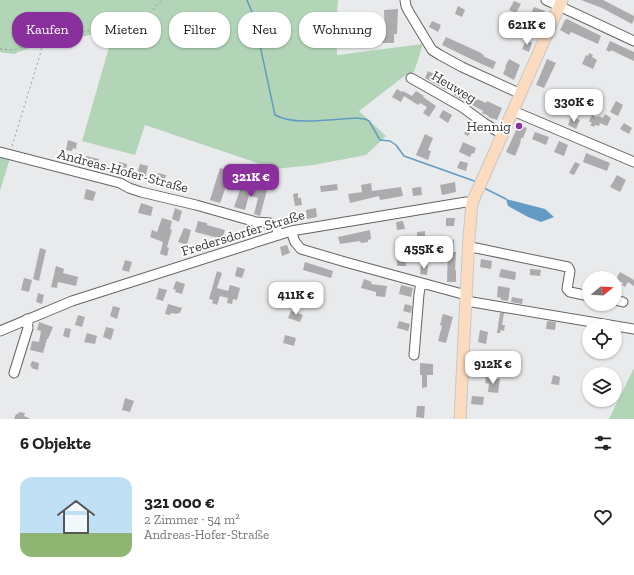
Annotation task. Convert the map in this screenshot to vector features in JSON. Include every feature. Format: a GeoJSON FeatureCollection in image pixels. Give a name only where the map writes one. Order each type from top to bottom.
{"type":"FeatureCollection","features":[{"type":"Feature","properties":{"kind":"main road"},"geometry":{"type":"LineString","coordinates":[[460,419],[468,247],[472,203],[561,3]]}},
{"type":"Feature","properties":{"kind":"street"},"geometry":{"type":"LineString","coordinates":[[405,0],[408,12],[432,50],[440,56],[462,67],[521,94]]}},
{"type":"Feature","properties":{"kind":"street"},"geometry":{"type":"LineString","coordinates":[[546,0],[561,3],[634,41]]}},
{"type":"Feature","properties":{"kind":"street","name":"Heuweg"},"geometry":{"type":"LineString","coordinates":[[411,78],[462,107],[502,134]]}},
{"type":"Feature","properties":{"kind":"street"},"geometry":{"type":"LineString","coordinates":[[513,111],[634,162]]}},
{"type":"Feature","properties":{"kind":"street","name":"Andreas-Hofer-Straße"},"geometry":{"type":"LineString","coordinates":[[0,152],[120,183],[141,192],[196,205],[256,222],[270,223],[276,227],[279,235]]}},
{"type":"Feature","properties":{"kind":"street","name":"Fredersdorfer Straße"},"geometry":{"type":"LineString","coordinates":[[0,330],[72,301],[291,231],[466,202],[472,203]]}},
{"type":"Feature","properties":{"kind":"street"},"geometry":{"type":"LineString","coordinates":[[291,231],[295,242],[301,249],[421,283],[466,298],[634,329]]}},
{"type":"Feature","properties":{"kind":"street"},"geometry":{"type":"LineString","coordinates":[[468,247],[568,267],[570,271],[567,290],[582,295]]}},
{"type":"Feature","properties":{"kind":"street"},"geometry":{"type":"LineString","coordinates":[[414,355],[418,294],[421,283]]}},
{"type":"Feature","properties":{"kind":"street"},"geometry":{"type":"LineString","coordinates":[[14,373],[28,328],[28,319]]}},
{"type":"Feature","properties":{"kind":"path"},"geometry":{"type":"LineString","coordinates":[[83,32],[136,20],[148,15],[162,0]]}},
{"type":"Feature","properties":{"kind":"path"},"geometry":{"type":"LineString","coordinates":[[0,49],[14,50],[20,48]]}},
{"type":"Feature","properties":{"kind":"path"},"geometry":{"type":"LineString","coordinates":[[10,155],[41,48]]}},
{"type":"Feature","properties":{"kind":"green space"},"geometry":{"type":"Polygon","coordinates":[[[0,0],[338,0],[337,12],[299,12],[299,48],[337,48],[337,55],[423,44],[414,72],[407,74],[359,111],[386,136],[366,155],[313,165],[275,169],[145,125],[135,155],[82,141],[109,48],[161,48],[161,12],[91,12],[91,35],[83,36],[83,12],[12,12],[12,48],[29,48],[14,54],[0,52],[0,0]]]}},
{"type":"Feature","properties":{"kind":"green space"},"geometry":{"type":"Polygon","coordinates":[[[0,155],[10,158],[0,191],[0,155]]]}},
{"type":"Feature","properties":{"kind":"green space"},"geometry":{"type":"Polygon","coordinates":[[[634,368],[634,419],[609,419],[615,407],[622,407],[622,392],[634,368]]]}},
{"type":"Feature","properties":{"kind":"water"},"geometry":{"type":"Polygon","coordinates":[[[506,199],[545,209],[554,217],[541,222],[508,206],[506,199]]]}},
{"type":"Feature","properties":{"kind":"building"},"geometry":{"type":"Polygon","coordinates":[[[581,0],[603,0],[634,16],[632,24],[602,8],[581,0]]]}},
{"type":"Feature","properties":{"kind":"building"},"geometry":{"type":"Polygon","coordinates":[[[514,1],[521,4],[516,13],[509,10],[514,1]]]}},
{"type":"Feature","properties":{"kind":"building"},"geometry":{"type":"Polygon","coordinates":[[[458,6],[465,10],[462,17],[455,14],[458,6]]]}},
{"type":"Feature","properties":{"kind":"building"},"geometry":{"type":"Polygon","coordinates":[[[534,7],[545,11],[542,18],[531,13],[534,7]]]}},
{"type":"Feature","properties":{"kind":"building"},"geometry":{"type":"Polygon","coordinates":[[[398,9],[397,34],[394,34],[394,43],[386,43],[386,12],[384,12],[384,10],[398,9]]]}},
{"type":"Feature","properties":{"kind":"building"},"geometry":{"type":"Polygon","coordinates":[[[567,19],[601,36],[598,44],[571,32],[569,35],[560,30],[567,19]]]}},
{"type":"Feature","properties":{"kind":"building"},"geometry":{"type":"Polygon","coordinates":[[[432,21],[441,25],[438,32],[429,27],[432,21]]]}},
{"type":"Feature","properties":{"kind":"building"},"geometry":{"type":"Polygon","coordinates":[[[446,37],[479,52],[484,55],[483,56],[496,62],[493,69],[442,45],[446,37]]]}},
{"type":"Feature","properties":{"kind":"building"},"geometry":{"type":"Polygon","coordinates":[[[526,41],[532,43],[529,52],[522,49],[526,41]]]}},
{"type":"Feature","properties":{"kind":"building"},"geometry":{"type":"Polygon","coordinates":[[[610,41],[634,52],[634,61],[611,50],[610,52],[606,50],[610,41]]]}},
{"type":"Feature","properties":{"kind":"building"},"geometry":{"type":"Polygon","coordinates":[[[589,53],[597,60],[593,69],[582,64],[586,55],[588,56],[589,53]]]}},
{"type":"Feature","properties":{"kind":"building"},"geometry":{"type":"Polygon","coordinates":[[[509,59],[520,65],[514,80],[503,74],[509,59]]]}},
{"type":"Feature","properties":{"kind":"building"},"geometry":{"type":"Polygon","coordinates":[[[547,59],[556,63],[544,88],[536,85],[547,59]]]}},
{"type":"Feature","properties":{"kind":"building"},"geometry":{"type":"Polygon","coordinates":[[[428,71],[436,75],[435,77],[450,84],[446,90],[425,78],[428,71]]]}},
{"type":"Feature","properties":{"kind":"building"},"geometry":{"type":"Polygon","coordinates":[[[397,89],[412,96],[416,91],[436,106],[429,117],[423,113],[427,107],[420,103],[418,105],[404,96],[401,102],[392,97],[397,89]]]}},
{"type":"Feature","properties":{"kind":"building"},"geometry":{"type":"Polygon","coordinates":[[[456,89],[486,103],[487,101],[502,108],[497,120],[488,117],[489,116],[482,113],[483,111],[454,95],[456,89]]]}},
{"type":"Feature","properties":{"kind":"building"},"geometry":{"type":"Polygon","coordinates":[[[552,93],[564,98],[559,110],[547,105],[552,93]]]}},
{"type":"Feature","properties":{"kind":"building"},"geometry":{"type":"Polygon","coordinates":[[[616,101],[623,105],[618,116],[610,112],[616,101]]]}},
{"type":"Feature","properties":{"kind":"building"},"geometry":{"type":"Polygon","coordinates":[[[443,110],[452,115],[448,123],[439,117],[443,110]]]}},
{"type":"Feature","properties":{"kind":"building"},"geometry":{"type":"Polygon","coordinates":[[[605,114],[611,118],[607,126],[600,123],[599,126],[595,125],[594,127],[590,125],[592,123],[589,121],[592,115],[597,118],[598,116],[603,118],[605,114]]]}},
{"type":"Feature","properties":{"kind":"building"},"geometry":{"type":"Polygon","coordinates":[[[571,117],[580,120],[576,129],[568,125],[571,117]]]}},
{"type":"Feature","properties":{"kind":"building"},"geometry":{"type":"Polygon","coordinates":[[[468,121],[480,127],[477,133],[471,131],[468,136],[464,134],[469,126],[466,125],[468,121]]]}},
{"type":"Feature","properties":{"kind":"building"},"geometry":{"type":"Polygon","coordinates":[[[624,123],[632,128],[629,134],[620,129],[624,123]]]}},
{"type":"Feature","properties":{"kind":"building"},"geometry":{"type":"Polygon","coordinates":[[[519,125],[527,128],[523,138],[521,138],[515,156],[506,152],[519,125]]]}},
{"type":"Feature","properties":{"kind":"building"},"geometry":{"type":"Polygon","coordinates":[[[535,132],[549,137],[546,145],[532,139],[535,132]]]}},
{"type":"Feature","properties":{"kind":"building"},"geometry":{"type":"Polygon","coordinates":[[[425,134],[433,138],[428,150],[431,151],[428,160],[416,155],[425,134]]]}},
{"type":"Feature","properties":{"kind":"building"},"geometry":{"type":"Polygon","coordinates":[[[68,140],[77,143],[76,149],[73,148],[72,151],[66,150],[68,140]]]}},
{"type":"Feature","properties":{"kind":"building"},"geometry":{"type":"Polygon","coordinates":[[[559,141],[568,145],[564,156],[554,152],[559,141]]]}},
{"type":"Feature","properties":{"kind":"building"},"geometry":{"type":"Polygon","coordinates":[[[463,142],[476,148],[474,154],[472,153],[470,157],[459,152],[463,142]]]}},
{"type":"Feature","properties":{"kind":"building"},"geometry":{"type":"Polygon","coordinates":[[[586,153],[610,163],[607,171],[583,162],[586,153]]]}},
{"type":"Feature","properties":{"kind":"building"},"geometry":{"type":"Polygon","coordinates":[[[86,156],[99,159],[97,168],[84,165],[86,156]]]}},
{"type":"Feature","properties":{"kind":"building"},"geometry":{"type":"Polygon","coordinates":[[[460,161],[468,163],[466,171],[457,168],[460,161]]]}},
{"type":"Feature","properties":{"kind":"building"},"geometry":{"type":"Polygon","coordinates":[[[119,162],[127,164],[126,170],[132,171],[130,176],[112,173],[114,164],[118,165],[119,162]]]}},
{"type":"Feature","properties":{"kind":"building"},"geometry":{"type":"Polygon","coordinates":[[[575,162],[580,164],[574,175],[569,173],[575,162]]]}},
{"type":"Feature","properties":{"kind":"building"},"geometry":{"type":"Polygon","coordinates":[[[140,164],[148,166],[145,179],[136,177],[140,164]]]}},
{"type":"Feature","properties":{"kind":"building"},"geometry":{"type":"Polygon","coordinates":[[[220,168],[229,171],[226,179],[228,181],[220,203],[210,200],[220,168]]]}},
{"type":"Feature","properties":{"kind":"building"},"geometry":{"type":"Polygon","coordinates":[[[158,173],[166,175],[164,184],[156,181],[158,173]]]}},
{"type":"Feature","properties":{"kind":"building"},"geometry":{"type":"Polygon","coordinates":[[[617,175],[626,180],[620,192],[610,187],[617,175]]]}},
{"type":"Feature","properties":{"kind":"building"},"geometry":{"type":"Polygon","coordinates":[[[455,182],[456,192],[442,195],[440,185],[455,182]]]}},
{"type":"Feature","properties":{"kind":"building"},"geometry":{"type":"Polygon","coordinates":[[[371,183],[372,191],[401,187],[403,196],[380,200],[379,196],[350,203],[348,194],[362,192],[361,185],[371,183]]]}},
{"type":"Feature","properties":{"kind":"building"},"geometry":{"type":"Polygon","coordinates":[[[242,184],[261,190],[261,188],[267,190],[260,216],[254,214],[258,198],[249,195],[245,210],[234,207],[242,184]]]}},
{"type":"Feature","properties":{"kind":"building"},"geometry":{"type":"Polygon","coordinates":[[[337,184],[338,190],[321,192],[320,186],[337,184]]]}},
{"type":"Feature","properties":{"kind":"building"},"geometry":{"type":"Polygon","coordinates":[[[421,187],[422,195],[413,196],[412,188],[421,187]]]}},
{"type":"Feature","properties":{"kind":"building"},"geometry":{"type":"Polygon","coordinates":[[[86,189],[96,192],[93,201],[84,199],[86,189]]]}},
{"type":"Feature","properties":{"kind":"building"},"geometry":{"type":"Polygon","coordinates":[[[298,193],[298,198],[301,198],[302,205],[295,206],[293,194],[298,193]]]}},
{"type":"Feature","properties":{"kind":"building"},"geometry":{"type":"Polygon","coordinates":[[[141,203],[153,207],[151,216],[138,213],[141,203]]]}},
{"type":"Feature","properties":{"kind":"building"},"geometry":{"type":"Polygon","coordinates":[[[175,208],[182,211],[179,222],[172,219],[175,208]]]}},
{"type":"Feature","properties":{"kind":"building"},"geometry":{"type":"Polygon","coordinates":[[[316,208],[317,217],[307,219],[306,210],[316,208]]]}},
{"type":"Feature","properties":{"kind":"building"},"geometry":{"type":"Polygon","coordinates":[[[162,218],[172,221],[170,229],[172,230],[167,247],[169,248],[167,256],[160,254],[163,242],[150,237],[152,230],[157,232],[162,218]]]}},
{"type":"Feature","properties":{"kind":"building"},"geometry":{"type":"Polygon","coordinates":[[[446,218],[455,218],[454,226],[446,226],[446,218]]]}},
{"type":"Feature","properties":{"kind":"building"},"geometry":{"type":"Polygon","coordinates":[[[198,221],[225,230],[222,239],[195,232],[198,221]]]}},
{"type":"Feature","properties":{"kind":"building"},"geometry":{"type":"Polygon","coordinates":[[[403,221],[405,229],[397,230],[396,222],[403,221]]]}},
{"type":"Feature","properties":{"kind":"building"},"geometry":{"type":"Polygon","coordinates":[[[184,228],[191,230],[187,245],[178,242],[184,228]]]}},
{"type":"Feature","properties":{"kind":"building"},"geometry":{"type":"Polygon","coordinates":[[[370,230],[371,239],[368,240],[368,242],[361,243],[360,241],[340,244],[338,237],[370,230]]]}},
{"type":"Feature","properties":{"kind":"building"},"geometry":{"type":"Polygon","coordinates":[[[425,231],[425,240],[417,240],[417,232],[425,231]]]}},
{"type":"Feature","properties":{"kind":"building"},"geometry":{"type":"Polygon","coordinates":[[[446,239],[454,240],[453,252],[456,252],[456,282],[447,282],[448,247],[445,247],[446,239]]]}},
{"type":"Feature","properties":{"kind":"building"},"geometry":{"type":"Polygon","coordinates":[[[287,245],[290,253],[282,256],[280,247],[287,245]]]}},
{"type":"Feature","properties":{"kind":"building"},"geometry":{"type":"Polygon","coordinates":[[[40,248],[46,250],[39,281],[33,279],[40,248]]]}},
{"type":"Feature","properties":{"kind":"building"},"geometry":{"type":"Polygon","coordinates":[[[397,259],[405,259],[406,266],[397,266],[397,259]]]}},
{"type":"Feature","properties":{"kind":"building"},"geometry":{"type":"Polygon","coordinates":[[[481,259],[492,261],[491,269],[480,267],[481,259]]]}},
{"type":"Feature","properties":{"kind":"building"},"geometry":{"type":"Polygon","coordinates":[[[125,260],[132,262],[129,272],[122,270],[125,260]]]}},
{"type":"Feature","properties":{"kind":"building"},"geometry":{"type":"Polygon","coordinates":[[[305,262],[333,271],[331,278],[303,270],[305,262]]]}},
{"type":"Feature","properties":{"kind":"building"},"geometry":{"type":"Polygon","coordinates":[[[421,264],[428,265],[427,275],[420,274],[421,264]]]}},
{"type":"Feature","properties":{"kind":"building"},"geometry":{"type":"Polygon","coordinates":[[[56,266],[64,269],[63,273],[78,277],[76,286],[58,282],[57,288],[51,287],[56,266]]]}},
{"type":"Feature","properties":{"kind":"building"},"geometry":{"type":"Polygon","coordinates":[[[237,267],[245,269],[242,278],[235,276],[237,267]]]}},
{"type":"Feature","properties":{"kind":"building"},"geometry":{"type":"Polygon","coordinates":[[[501,269],[516,272],[515,280],[499,277],[501,269]]]}},
{"type":"Feature","properties":{"kind":"building"},"geometry":{"type":"Polygon","coordinates":[[[530,269],[541,270],[540,276],[530,275],[530,269]]]}},
{"type":"Feature","properties":{"kind":"building"},"geometry":{"type":"Polygon","coordinates":[[[217,271],[222,273],[217,288],[228,291],[230,285],[240,288],[237,300],[233,299],[232,304],[227,303],[228,298],[220,296],[217,305],[212,303],[213,300],[209,299],[217,271]]]}},
{"type":"Feature","properties":{"kind":"building"},"geometry":{"type":"Polygon","coordinates":[[[622,273],[634,280],[634,286],[628,282],[625,287],[622,285],[622,273]]]}},
{"type":"Feature","properties":{"kind":"building"},"geometry":{"type":"Polygon","coordinates":[[[24,278],[32,280],[29,292],[21,290],[24,278]]]}},
{"type":"Feature","properties":{"kind":"building"},"geometry":{"type":"Polygon","coordinates":[[[364,279],[372,282],[371,284],[387,286],[385,297],[376,296],[376,292],[361,288],[364,279]]]}},
{"type":"Feature","properties":{"kind":"building"},"geometry":{"type":"Polygon","coordinates":[[[176,281],[185,284],[182,294],[175,292],[176,290],[173,289],[176,281]]]}},
{"type":"Feature","properties":{"kind":"building"},"geometry":{"type":"Polygon","coordinates":[[[401,285],[413,288],[411,297],[399,294],[401,285]]]}},
{"type":"Feature","properties":{"kind":"building"},"geometry":{"type":"Polygon","coordinates":[[[498,286],[510,288],[508,301],[501,300],[501,298],[497,297],[498,286]]]}},
{"type":"Feature","properties":{"kind":"building"},"geometry":{"type":"Polygon","coordinates":[[[159,288],[167,290],[163,301],[156,299],[159,288]]]}},
{"type":"Feature","properties":{"kind":"building"},"geometry":{"type":"Polygon","coordinates":[[[38,293],[44,295],[42,304],[36,302],[38,293]]]}},
{"type":"Feature","properties":{"kind":"building"},"geometry":{"type":"Polygon","coordinates":[[[512,297],[523,299],[522,304],[511,302],[512,297]]]}},
{"type":"Feature","properties":{"kind":"building"},"geometry":{"type":"Polygon","coordinates":[[[168,304],[182,308],[180,313],[171,313],[170,315],[165,314],[168,304]]]}},
{"type":"Feature","properties":{"kind":"building"},"geometry":{"type":"Polygon","coordinates":[[[405,304],[412,306],[411,313],[403,311],[405,304]]]}},
{"type":"Feature","properties":{"kind":"building"},"geometry":{"type":"Polygon","coordinates":[[[113,306],[120,308],[117,319],[110,316],[113,306]]]}},
{"type":"Feature","properties":{"kind":"building"},"geometry":{"type":"Polygon","coordinates":[[[291,311],[303,315],[300,322],[288,318],[291,311]]]}},
{"type":"Feature","properties":{"kind":"building"},"geometry":{"type":"Polygon","coordinates":[[[500,313],[504,313],[502,325],[505,325],[504,331],[501,330],[500,333],[497,333],[500,313]]]}},
{"type":"Feature","properties":{"kind":"building"},"geometry":{"type":"Polygon","coordinates":[[[443,314],[453,317],[446,343],[438,341],[442,326],[440,325],[443,314]]]}},
{"type":"Feature","properties":{"kind":"building"},"geometry":{"type":"Polygon","coordinates":[[[78,315],[85,317],[82,327],[75,325],[78,315]]]}},
{"type":"Feature","properties":{"kind":"building"},"geometry":{"type":"Polygon","coordinates":[[[399,321],[410,324],[408,331],[397,328],[399,321]]]}},
{"type":"Feature","properties":{"kind":"building"},"geometry":{"type":"Polygon","coordinates":[[[547,321],[556,322],[555,330],[546,329],[547,321]]]}},
{"type":"Feature","properties":{"kind":"building"},"geometry":{"type":"Polygon","coordinates":[[[39,322],[53,327],[47,339],[43,353],[30,350],[32,341],[39,342],[41,331],[37,330],[39,322]]]}},
{"type":"Feature","properties":{"kind":"building"},"geometry":{"type":"Polygon","coordinates":[[[106,327],[114,329],[111,340],[103,337],[106,327]]]}},
{"type":"Feature","properties":{"kind":"building"},"geometry":{"type":"Polygon","coordinates":[[[65,328],[71,329],[69,338],[63,336],[65,328]]]}},
{"type":"Feature","properties":{"kind":"building"},"geometry":{"type":"Polygon","coordinates":[[[480,330],[488,332],[486,344],[478,342],[480,330]]]}},
{"type":"Feature","properties":{"kind":"building"},"geometry":{"type":"Polygon","coordinates":[[[87,333],[97,336],[95,344],[84,342],[87,333]]]}},
{"type":"Feature","properties":{"kind":"building"},"geometry":{"type":"Polygon","coordinates":[[[285,335],[296,338],[294,346],[283,343],[285,335]]]}},
{"type":"Feature","properties":{"kind":"building"},"geometry":{"type":"Polygon","coordinates":[[[32,361],[39,363],[38,370],[31,368],[32,366],[30,366],[32,361]]]}},
{"type":"Feature","properties":{"kind":"building"},"geometry":{"type":"Polygon","coordinates":[[[420,363],[433,364],[433,375],[427,375],[427,387],[422,388],[422,375],[420,375],[420,363]]]}},
{"type":"Feature","properties":{"kind":"building"},"geometry":{"type":"Polygon","coordinates":[[[553,375],[560,377],[559,385],[551,384],[553,375]]]}},
{"type":"Feature","properties":{"kind":"building"},"geometry":{"type":"Polygon","coordinates":[[[486,377],[500,379],[498,393],[488,392],[489,384],[485,383],[486,377]]]}},
{"type":"Feature","properties":{"kind":"building"},"geometry":{"type":"Polygon","coordinates":[[[472,396],[484,397],[483,405],[471,404],[472,396]]]}},
{"type":"Feature","properties":{"kind":"building"},"geometry":{"type":"Polygon","coordinates":[[[125,398],[134,401],[130,412],[122,410],[125,398]]]}},
{"type":"Feature","properties":{"kind":"building"},"geometry":{"type":"Polygon","coordinates":[[[417,406],[425,406],[424,418],[416,417],[417,406]]]}},
{"type":"Feature","properties":{"kind":"building"},"geometry":{"type":"Polygon","coordinates":[[[19,412],[25,413],[24,416],[29,419],[14,419],[16,414],[19,412]]]}},
{"type":"Feature","properties":{"kind":"waterway"},"geometry":{"type":"LineString","coordinates":[[247,0],[256,22],[275,115],[283,118],[303,121],[356,118],[365,119],[369,121],[380,140],[390,141],[396,145],[404,156],[477,182]]}},
{"type":"Feature","properties":{"kind":"waterway"},"geometry":{"type":"LineString","coordinates":[[484,188],[506,199]]}},
{"type":"Feature","properties":{"kind":"place","name":"Hennig"},"geometry":{"type":"Point","coordinates":[519,126]}}]}
